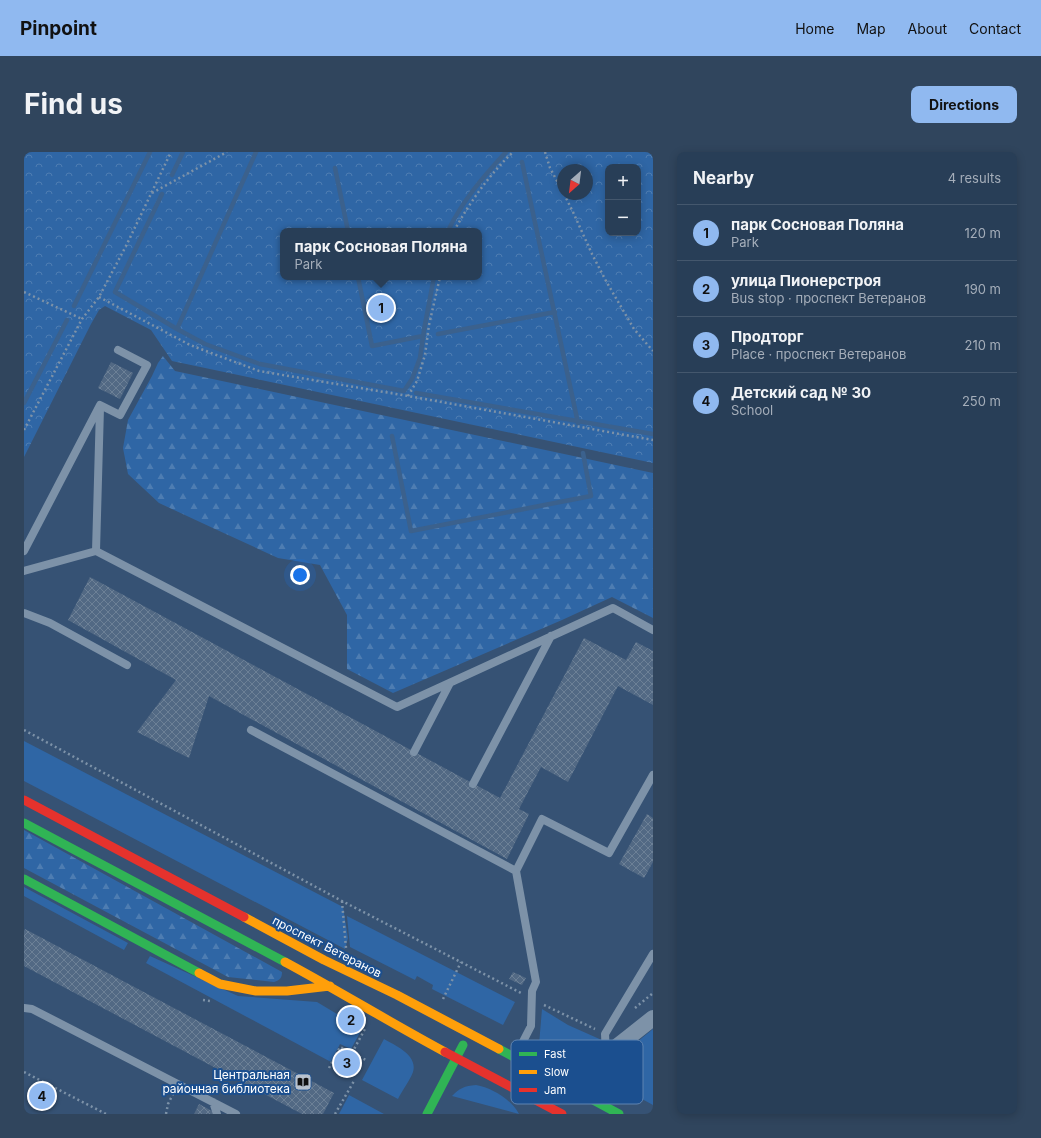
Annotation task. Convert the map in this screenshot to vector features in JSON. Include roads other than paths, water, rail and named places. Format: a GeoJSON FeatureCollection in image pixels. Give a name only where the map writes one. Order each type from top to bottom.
{"type":"FeatureCollection","features":[{"type":"Feature","properties":{"kind":"main road","name":"проспект Ветеранов"},"geometry":{"type":"LineString","coordinates":[[24,800],[324,960],[397,995],[511,1055]]}},
{"type":"Feature","properties":{"kind":"main road"},"geometry":{"type":"LineString","coordinates":[[24,823],[330,986],[511,1089]]}},
{"type":"Feature","properties":{"kind":"main road"},"geometry":{"type":"LineString","coordinates":[[24,879],[220,984],[261,991],[306,990],[330,986]]}},
{"type":"Feature","properties":{"kind":"main road"},"geometry":{"type":"LineString","coordinates":[[427,1114],[469,1033]]}},
{"type":"Feature","properties":{"kind":"main road"},"geometry":{"type":"LineString","coordinates":[[538,1104],[562,1114]]}},
{"type":"Feature","properties":{"kind":"main road","name":"проспект Ветеранов"},"geometry":{"type":"LineString","coordinates":[[601,1104],[619,1114]]}},
{"type":"Feature","properties":{"kind":"street"},"geometry":{"type":"LineString","coordinates":[[625,1040],[653,1018]]}},
{"type":"Feature","properties":{"kind":"lane"},"geometry":{"type":"LineString","coordinates":[[100,405],[120,415],[147,365],[118,350]]}},
{"type":"Feature","properties":{"kind":"lane"},"geometry":{"type":"LineString","coordinates":[[96,551],[100,405]]}},
{"type":"Feature","properties":{"kind":"lane"},"geometry":{"type":"LineString","coordinates":[[24,551],[100,405]]}},
{"type":"Feature","properties":{"kind":"lane"},"geometry":{"type":"LineString","coordinates":[[24,571],[96,551],[397,707],[613,608],[653,630]]}},
{"type":"Feature","properties":{"kind":"lane"},"geometry":{"type":"LineString","coordinates":[[24,613],[50,623],[127,665]]}},
{"type":"Feature","properties":{"kind":"lane"},"geometry":{"type":"LineString","coordinates":[[473,784],[552,636]]}},
{"type":"Feature","properties":{"kind":"lane"},"geometry":{"type":"LineString","coordinates":[[414,752],[450,683]]}},
{"type":"Feature","properties":{"kind":"lane"},"geometry":{"type":"LineString","coordinates":[[251,730],[516,871]]}},
{"type":"Feature","properties":{"kind":"lane"},"geometry":{"type":"LineString","coordinates":[[524,1040],[531,1026],[532,991],[536,982],[516,871],[542,818],[609,853],[653,775]]}},
{"type":"Feature","properties":{"kind":"lane"},"geometry":{"type":"LineString","coordinates":[[605,1040],[605,1034],[653,954]]}},
{"type":"Feature","properties":{"kind":"lane"},"geometry":{"type":"LineString","coordinates":[[24,1008],[32,1009],[236,1114]]}},
{"type":"Feature","properties":{"kind":"lane"},"geometry":{"type":"LineString","coordinates":[[213,1102],[217,1114]]}},
{"type":"Feature","properties":{"kind":"waterway"},"geometry":{"type":"LineString","coordinates":[[74,306],[150,152]]}},
{"type":"Feature","properties":{"kind":"waterway"},"geometry":{"type":"LineString","coordinates":[[172,175],[183,152]]}},
{"type":"Feature","properties":{"kind":"waterway"},"geometry":{"type":"LineString","coordinates":[[177,329],[256,152]]}},
{"type":"Feature","properties":{"kind":"waterway"},"geometry":{"type":"LineString","coordinates":[[450,228],[467,199],[506,152]]}},
{"type":"Feature","properties":{"kind":"waterway"},"geometry":{"type":"LineString","coordinates":[[522,162],[578,423]]}},
{"type":"Feature","properties":{"kind":"waterway"},"geometry":{"type":"LineString","coordinates":[[335,168],[347,228]]}},
{"type":"Feature","properties":{"kind":"waterway"},"geometry":{"type":"LineString","coordinates":[[162,194],[115,292],[205,344],[260,364],[404,391],[412,379],[420,358],[433,280]]}},
{"type":"Feature","properties":{"kind":"waterway"},"geometry":{"type":"LineString","coordinates":[[359,280],[372,346],[423,336]]}},
{"type":"Feature","properties":{"kind":"waterway"},"geometry":{"type":"LineString","coordinates":[[438,334],[555,312]]}},
{"type":"Feature","properties":{"kind":"waterway"},"geometry":{"type":"LineString","coordinates":[[24,403],[67,320]]}},
{"type":"Feature","properties":{"kind":"waterway"},"geometry":{"type":"LineString","coordinates":[[416,393],[653,434]]}},
{"type":"Feature","properties":{"kind":"waterway"},"geometry":{"type":"LineString","coordinates":[[392,436],[411,531],[591,496],[583,453]]}},
{"type":"Feature","properties":{"kind":"place","name":"парк Сосновая Поляна"},"geometry":{"type":"Point","coordinates":[381,308]}},
{"type":"Feature","properties":{"kind":"place","name":"улица Пионерстроя"},"geometry":{"type":"Point","coordinates":[351,1020]}},
{"type":"Feature","properties":{"kind":"place","name":"Продторг"},"geometry":{"type":"Point","coordinates":[347,1063]}},
{"type":"Feature","properties":{"kind":"place","name":"Центральная районная библиотека"},"geometry":{"type":"Point","coordinates":[303,1082]}},
{"type":"Feature","properties":{"kind":"place","name":"Детский сад № 30"},"geometry":{"type":"Point","coordinates":[42,1096]}}]}
